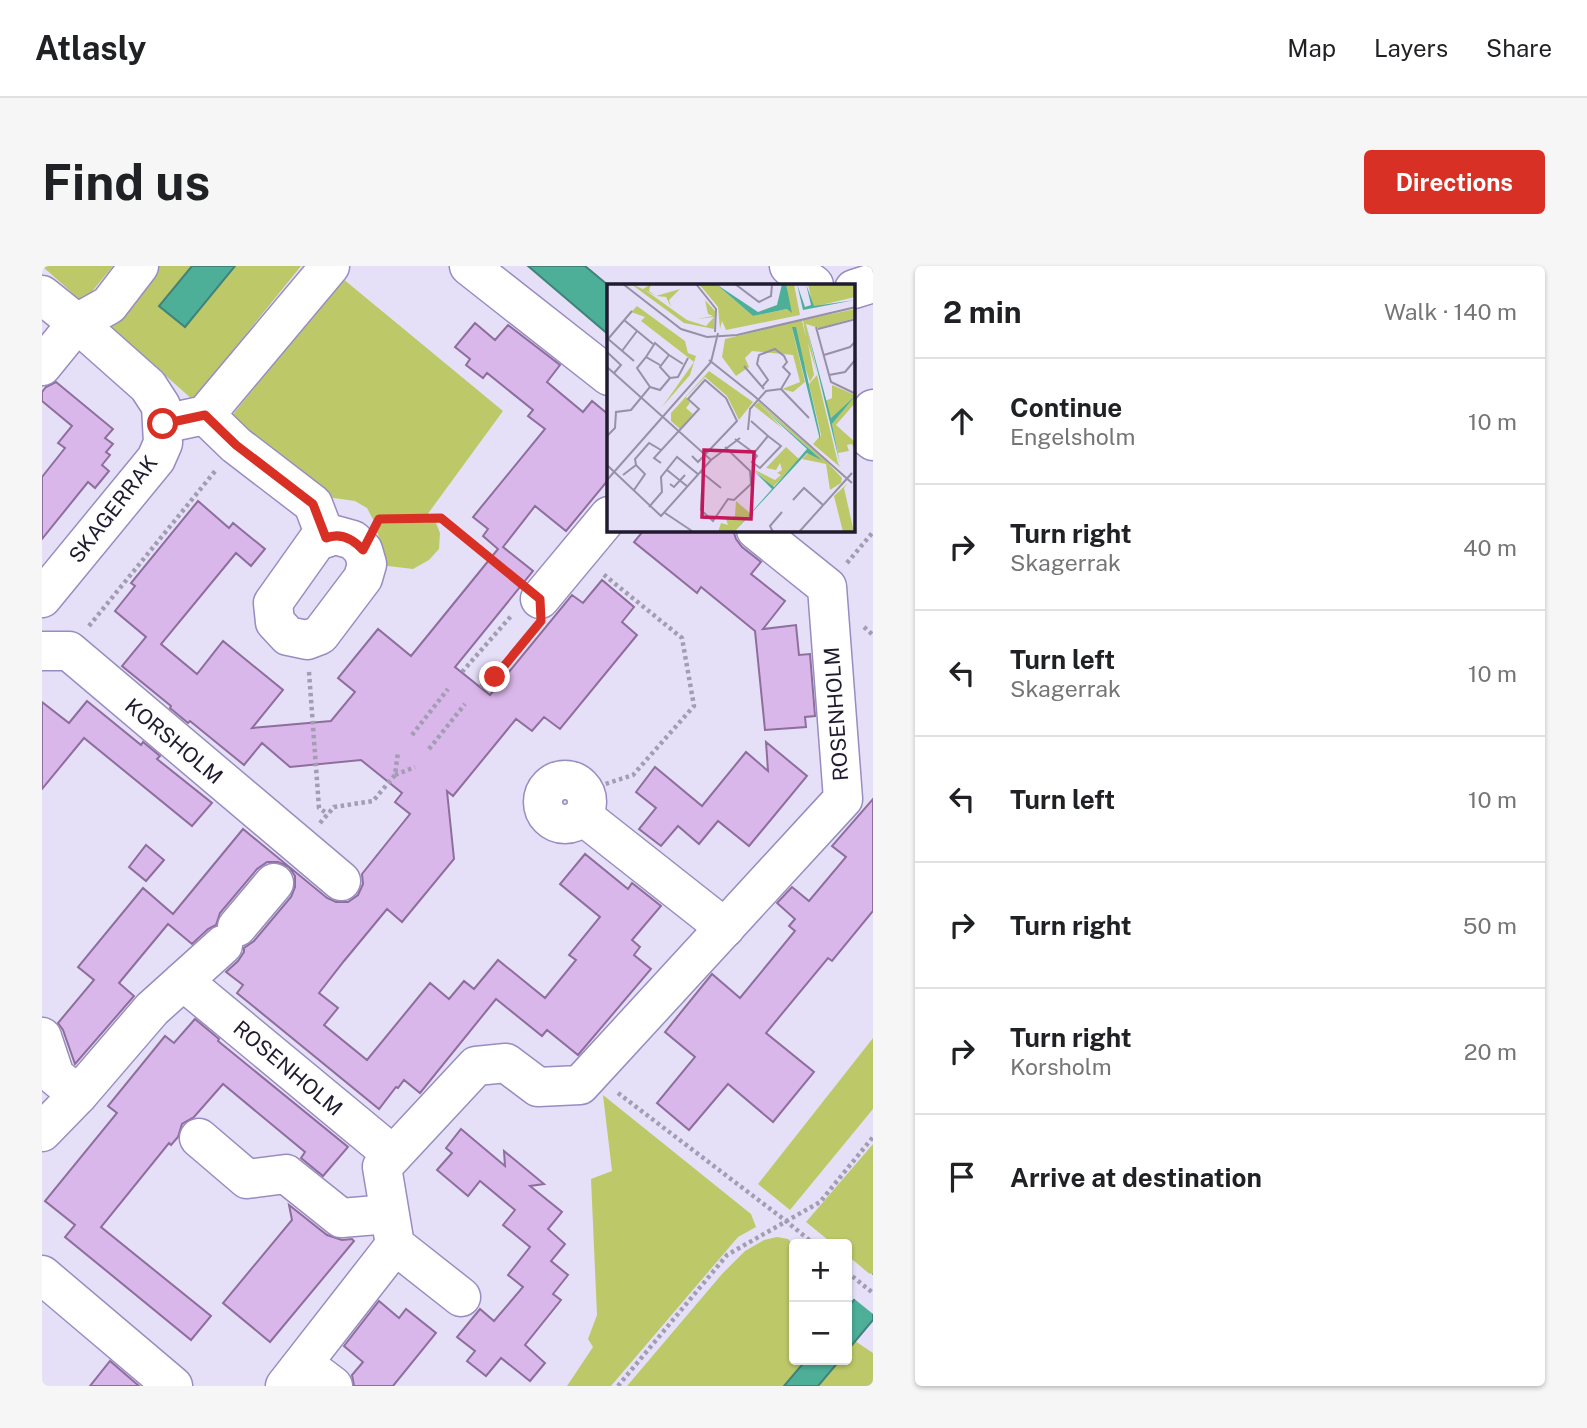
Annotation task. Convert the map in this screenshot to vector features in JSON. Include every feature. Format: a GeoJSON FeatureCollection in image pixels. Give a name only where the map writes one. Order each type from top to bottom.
{"type":"FeatureCollection","features":[{"type":"Feature","properties":{"kind":"street"},"geometry":{"type":"LineString","coordinates":[[42,366],[77,323],[109,305],[139,266]]}},
{"type":"Feature","properties":{"kind":"street"},"geometry":{"type":"LineString","coordinates":[[163,424],[205,415],[330,266]]}},
{"type":"Feature","properties":{"kind":"street"},"geometry":{"type":"LineString","coordinates":[[469,266],[607,374]]}},
{"type":"Feature","properties":{"kind":"street"},"geometry":{"type":"LineString","coordinates":[[789,266],[813,284]]}},
{"type":"Feature","properties":{"kind":"street"},"geometry":{"type":"LineString","coordinates":[[856,288],[873,283]]}},
{"type":"Feature","properties":{"kind":"street","name":"SKAGERRAK"},"geometry":{"type":"LineString","coordinates":[[42,295],[148,386],[162,406],[163,424],[163,443],[156,459],[42,598]]}},
{"type":"Feature","properties":{"kind":"street"},"geometry":{"type":"LineString","coordinates":[[873,409],[858,429],[873,441]]}},
{"type":"Feature","properties":{"kind":"street"},"geometry":{"type":"LineString","coordinates":[[205,415],[236,445],[313,504],[326,538]]}},
{"type":"Feature","properties":{"kind":"street"},"geometry":{"type":"LineString","coordinates":[[540,599],[607,518]]}},
{"type":"Feature","properties":{"kind":"street"},"geometry":{"type":"LineString","coordinates":[[758,532],[827,587]]}},
{"type":"Feature","properties":{"kind":"street"},"geometry":{"type":"LineString","coordinates":[[335,535],[354,540],[363,550],[366,564],[363,578],[320,635],[307,640],[288,636],[275,622],[273,603],[317,541],[335,535]]}},
{"type":"Feature","properties":{"kind":"street","name":"ROSENHOLM"},"geometry":{"type":"LineString","coordinates":[[392,1229],[382,1167],[476,1066],[506,1063],[538,1087],[580,1085],[843,799],[827,587]]}},
{"type":"Feature","properties":{"kind":"street","name":"KORSHOLM"},"geometry":{"type":"LineString","coordinates":[[55,651],[341,881]]}},
{"type":"Feature","properties":{"kind":"street"},"geometry":{"type":"LineString","coordinates":[[584,803],[725,928]]}},
{"type":"Feature","properties":{"kind":"street"},"geometry":{"type":"LineString","coordinates":[[42,1132],[78,1095],[152,1009],[230,936],[274,883]]}},
{"type":"Feature","properties":{"kind":"street","name":"ROSENHOLM"},"geometry":{"type":"LineString","coordinates":[[183,981],[393,1155]]}},
{"type":"Feature","properties":{"kind":"street"},"geometry":{"type":"LineString","coordinates":[[42,1037],[55,1076],[78,1095]]}},
{"type":"Feature","properties":{"kind":"street"},"geometry":{"type":"LineString","coordinates":[[200,1138],[247,1179],[286,1174],[341,1218],[392,1229],[461,1297]]}},
{"type":"Feature","properties":{"kind":"street"},"geometry":{"type":"LineString","coordinates":[[307,1379],[392,1229]]}},
{"type":"Feature","properties":{"kind":"street"},"geometry":{"type":"LineString","coordinates":[[42,1275],[173,1386]]}},
{"type":"Feature","properties":{"kind":"path"},"geometry":{"type":"LineString","coordinates":[[55,651],[236,445]]}},
{"type":"Feature","properties":{"kind":"path"},"geometry":{"type":"LineString","coordinates":[[363,550],[379,519],[441,518],[540,599],[541,621],[495,677],[480,687]]}},
{"type":"Feature","properties":{"kind":"path"},"geometry":{"type":"LineString","coordinates":[[827,587],[873,531]]}},
{"type":"Feature","properties":{"kind":"path"},"geometry":{"type":"LineString","coordinates":[[577,554],[682,638],[694,706],[633,775],[584,803]]}},
{"type":"Feature","properties":{"kind":"path"},"geometry":{"type":"LineString","coordinates":[[462,672],[520,606],[540,599]]}},
{"type":"Feature","properties":{"kind":"path"},"geometry":{"type":"LineString","coordinates":[[307,640],[320,808],[328,814]]}},
{"type":"Feature","properties":{"kind":"path"},"geometry":{"type":"LineString","coordinates":[[412,735],[448,690]]}},
{"type":"Feature","properties":{"kind":"path"},"geometry":{"type":"LineString","coordinates":[[429,749],[465,704]]}},
{"type":"Feature","properties":{"kind":"path"},"geometry":{"type":"LineString","coordinates":[[395,775],[398,752]]}},
{"type":"Feature","properties":{"kind":"path"},"geometry":{"type":"LineString","coordinates":[[300,847],[334,807],[373,801],[395,775],[415,767]]}},
{"type":"Feature","properties":{"kind":"path"},"geometry":{"type":"LineString","coordinates":[[592,1072],[808,1239]]}},
{"type":"Feature","properties":{"kind":"path"},"geometry":{"type":"LineString","coordinates":[[618,1386],[727,1255],[820,1202],[873,1137]]}},
{"type":"Feature","properties":{"kind":"path"},"geometry":{"type":"LineString","coordinates":[[852,1276],[873,1293]]}},
{"type":"Feature","properties":{"kind":"shaded area"},"geometry":{"type":"Polygon","coordinates":[[[42,266],[113,266],[90,294],[79,299],[42,266]]]}},
{"type":"Feature","properties":{"kind":"shaded area"},"geometry":{"type":"Polygon","coordinates":[[[147,266],[192,266],[160,306],[185,327],[235,266],[301,266],[193,400],[104,321],[147,266]]]}},
{"type":"Feature","properties":{"kind":"shaded area"},"geometry":{"type":"Polygon","coordinates":[[[192,266],[235,266],[185,327],[159,306],[192,266]]]}},
{"type":"Feature","properties":{"kind":"shaded area"},"geometry":{"type":"Polygon","coordinates":[[[528,266],[585,266],[607,284],[607,333],[528,266]]]}},
{"type":"Feature","properties":{"kind":"shaded area"},"geometry":{"type":"Polygon","coordinates":[[[342,278],[503,411],[427,515],[436,523],[440,533],[439,549],[429,560],[413,569],[380,565],[381,547],[376,525],[367,508],[355,501],[320,496],[226,423],[342,278]]]}},
{"type":"Feature","properties":{"kind":"shaded area"},"geometry":{"type":"Polygon","coordinates":[[[873,1038],[873,1109],[790,1210],[758,1184],[873,1038]]]}},
{"type":"Feature","properties":{"kind":"shaded area"},"geometry":{"type":"Polygon","coordinates":[[[603,1095],[751,1214],[756,1227],[738,1237],[611,1386],[567,1386],[593,1347],[588,1339],[597,1315],[591,1179],[612,1171],[603,1095]]]}},
{"type":"Feature","properties":{"kind":"shaded area"},"geometry":{"type":"Polygon","coordinates":[[[873,1144],[873,1275],[852,1259],[852,1239],[827,1239],[806,1222],[873,1144]]]}},
{"type":"Feature","properties":{"kind":"shaded area"},"geometry":{"type":"Polygon","coordinates":[[[777,1237],[789,1240],[789,1365],[802,1365],[784,1386],[627,1386],[722,1274],[745,1251],[764,1240],[777,1237]]]}},
{"type":"Feature","properties":{"kind":"shaded area"},"geometry":{"type":"Polygon","coordinates":[[[873,1275],[873,1320],[852,1345],[852,1302],[873,1275]]]}},
{"type":"Feature","properties":{"kind":"shaded area"},"geometry":{"type":"Polygon","coordinates":[[[855,1341],[873,1353],[873,1386],[818,1386],[836,1365],[852,1365],[852,1345],[855,1341]]]}},
{"type":"Feature","properties":{"kind":"shaded area"},"geometry":{"type":"Polygon","coordinates":[[[802,1365],[836,1365],[818,1386],[784,1386],[802,1365]]]}},
{"type":"Feature","properties":{"kind":"pier"},"geometry":{"type":"Polygon","coordinates":[[[870,1273],[873,1275],[873,1314],[852,1297],[870,1273]]]}},
{"type":"Feature","properties":{"kind":"building"},"geometry":{"type":"Polygon","coordinates":[[[475,323],[495,340],[508,325],[560,365],[547,382],[583,412],[592,401],[607,413],[607,481],[566,531],[535,506],[503,547],[533,571],[455,667],[490,695],[572,595],[583,603],[602,580],[634,607],[622,622],[637,635],[560,729],[544,717],[532,731],[516,719],[453,796],[447,791],[454,859],[402,922],[387,909],[344,961],[319,993],[338,1008],[324,1025],[367,1060],[430,983],[449,999],[464,981],[474,989],[498,960],[545,998],[576,960],[569,955],[600,917],[560,884],[585,854],[628,889],[632,883],[661,906],[632,940],[640,947],[634,955],[651,969],[578,1055],[547,1030],[542,1036],[496,999],[420,1093],[404,1080],[379,1109],[237,993],[243,985],[226,972],[238,961],[244,948],[254,941],[291,897],[295,887],[295,876],[289,867],[278,862],[267,862],[257,869],[220,913],[216,925],[192,944],[168,924],[119,983],[134,996],[75,1064],[58,1023],[94,980],[78,967],[143,888],[173,914],[243,829],[327,898],[336,902],[348,902],[358,895],[363,884],[362,874],[410,814],[395,802],[402,793],[361,760],[290,767],[262,743],[244,765],[190,721],[188,723],[122,666],[146,637],[115,611],[135,586],[131,583],[198,501],[229,528],[233,523],[265,549],[251,566],[236,553],[161,644],[197,674],[223,641],[283,690],[252,728],[331,721],[355,692],[338,678],[378,629],[411,656],[498,549],[483,536],[488,529],[473,517],[545,429],[528,416],[533,410],[487,373],[483,378],[466,365],[470,359],[455,347],[475,323]]]}},
{"type":"Feature","properties":{"kind":"building"},"geometry":{"type":"Polygon","coordinates":[[[56,382],[113,429],[105,438],[113,444],[106,452],[110,455],[102,465],[109,471],[95,488],[88,482],[42,539],[42,477],[65,448],[58,443],[72,426],[42,401],[42,392],[56,382]]]}},
{"type":"Feature","properties":{"kind":"building"},"geometry":{"type":"Polygon","coordinates":[[[642,532],[734,532],[742,547],[761,562],[751,574],[785,601],[763,629],[796,625],[799,655],[810,654],[815,716],[805,717],[806,727],[765,730],[755,631],[701,587],[697,593],[634,542],[642,532]]]}},
{"type":"Feature","properties":{"kind":"building"},"geometry":{"type":"Polygon","coordinates":[[[87,701],[141,745],[143,742],[160,756],[157,759],[212,803],[192,826],[84,738],[42,789],[42,702],[69,723],[87,701]]]}},
{"type":"Feature","properties":{"kind":"building"},"geometry":{"type":"Polygon","coordinates":[[[766,742],[807,776],[749,846],[718,821],[699,844],[678,826],[661,846],[639,829],[656,808],[636,792],[655,767],[702,806],[746,752],[768,771],[766,742]]]}},
{"type":"Feature","properties":{"kind":"building"},"geometry":{"type":"Polygon","coordinates":[[[873,799],[873,911],[832,961],[828,958],[766,1033],[814,1072],[773,1122],[728,1084],[689,1130],[657,1103],[695,1057],[665,1032],[712,974],[740,998],[795,931],[789,926],[795,919],[777,903],[792,887],[809,901],[846,857],[832,846],[873,799]]]}},
{"type":"Feature","properties":{"kind":"building"},"geometry":{"type":"Polygon","coordinates":[[[146,845],[164,860],[146,881],[129,867],[146,845]]]}},
{"type":"Feature","properties":{"kind":"building"},"geometry":{"type":"Polygon","coordinates":[[[195,1019],[219,1039],[218,1041],[348,1147],[323,1176],[301,1158],[305,1152],[223,1084],[194,1117],[182,1124],[178,1137],[171,1145],[169,1143],[101,1227],[211,1316],[191,1340],[65,1237],[75,1225],[45,1201],[117,1113],[108,1106],[165,1036],[174,1043],[195,1019]]]}},
{"type":"Feature","properties":{"kind":"building"},"geometry":{"type":"Polygon","coordinates":[[[461,1129],[505,1166],[504,1151],[544,1184],[530,1186],[562,1212],[548,1229],[565,1244],[551,1261],[568,1275],[553,1294],[561,1300],[525,1345],[545,1363],[530,1381],[501,1358],[486,1376],[467,1361],[475,1351],[457,1337],[480,1309],[494,1321],[523,1287],[508,1275],[530,1247],[503,1225],[515,1210],[480,1181],[468,1196],[437,1170],[452,1153],[446,1148],[461,1129]]]}},
{"type":"Feature","properties":{"kind":"building"},"geometry":{"type":"Polygon","coordinates":[[[289,1205],[327,1235],[354,1241],[270,1342],[223,1303],[292,1220],[289,1205]]]}},
{"type":"Feature","properties":{"kind":"building"},"geometry":{"type":"Polygon","coordinates":[[[379,1301],[399,1318],[406,1309],[436,1333],[393,1386],[354,1386],[352,1375],[363,1362],[344,1346],[379,1301]]]}},
{"type":"Feature","properties":{"kind":"building"},"geometry":{"type":"Polygon","coordinates":[[[110,1361],[139,1386],[90,1386],[110,1361]]]}},
{"type":"Feature","properties":{"kind":"route"},"geometry":{"type":"LineString","coordinates":[[163,424],[205,415],[236,445],[313,504],[326,538],[335,535],[354,540],[363,550],[379,519],[441,518],[540,599],[541,621],[495,677]]}}]}
